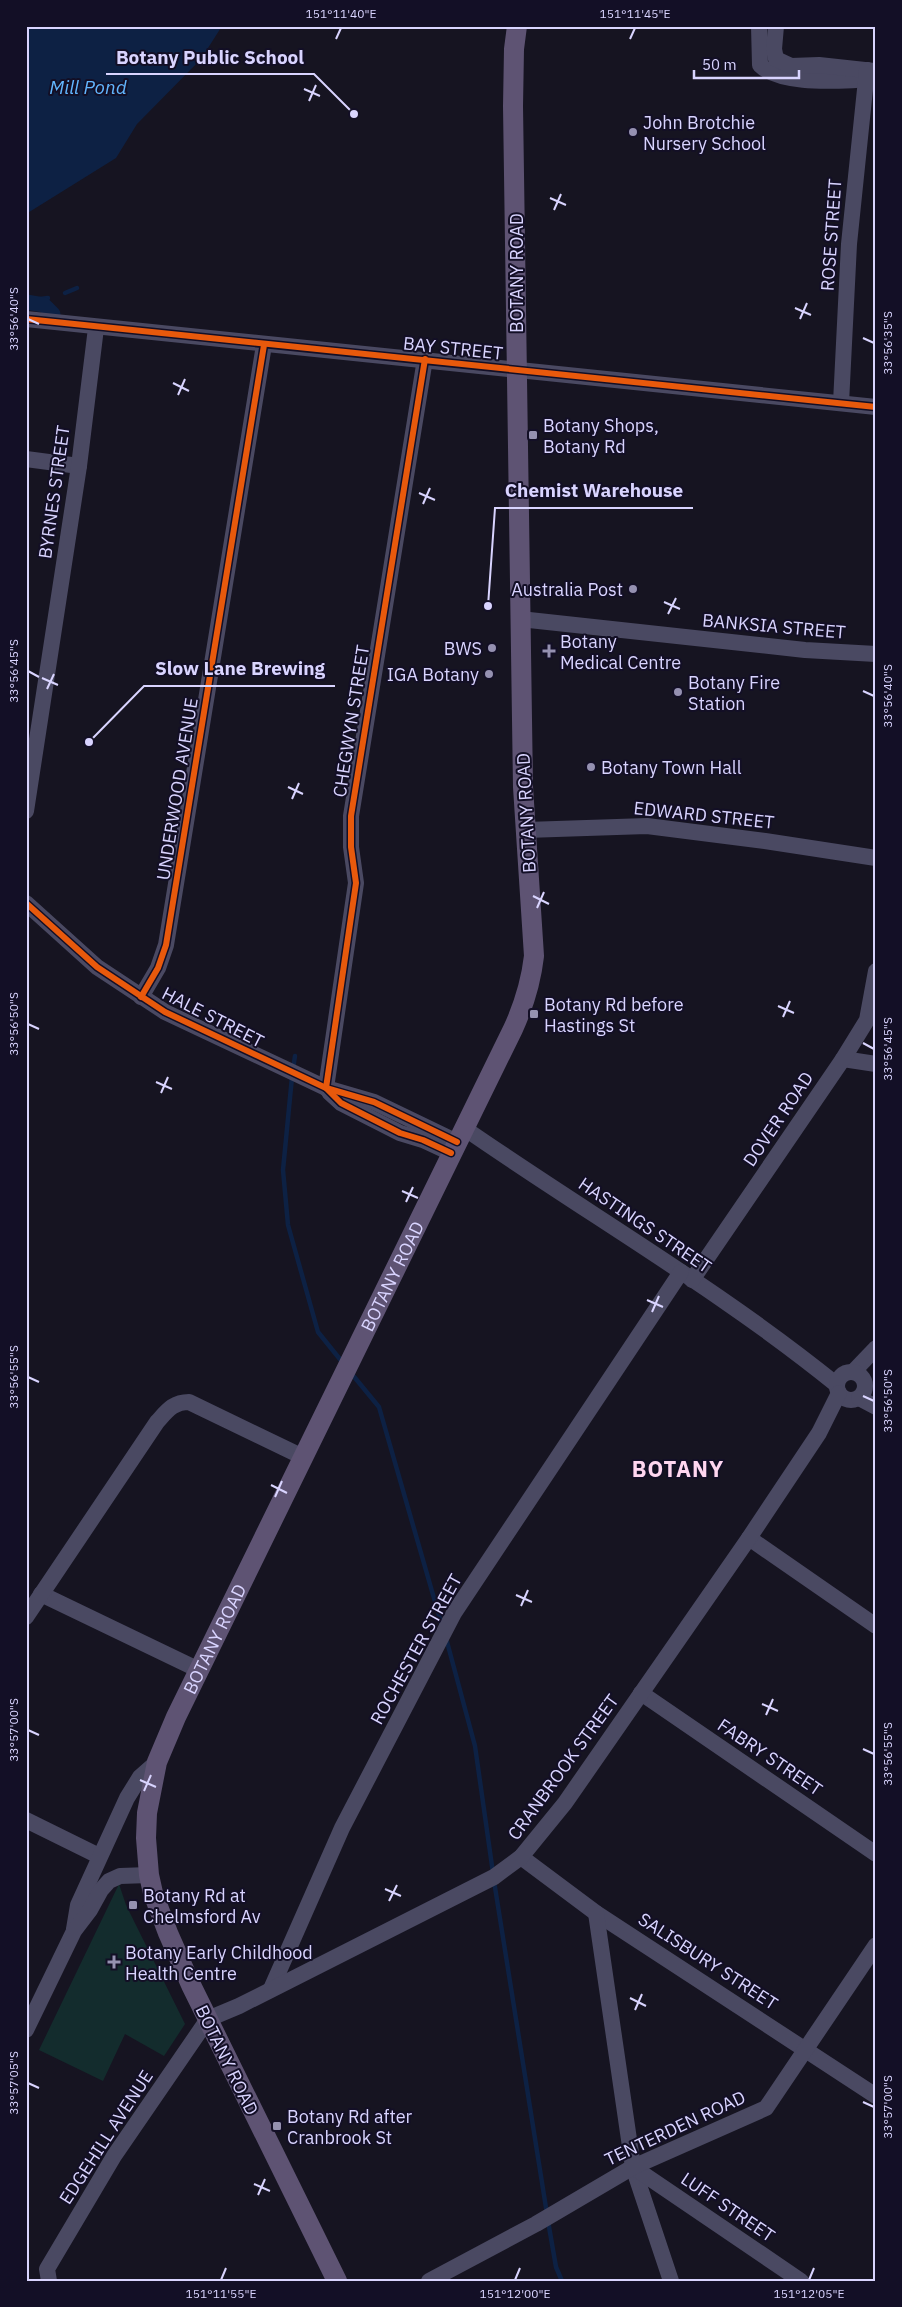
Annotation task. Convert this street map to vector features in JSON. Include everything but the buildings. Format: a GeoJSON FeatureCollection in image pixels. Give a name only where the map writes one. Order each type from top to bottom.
{"type":"FeatureCollection","features":[{"type":"Feature","properties":{"kind":"main road","name":"BOTANY ROAD"},"geometry":{"type":"LineString","coordinates":[[337,2281],[208,2019],[168,1933],[149,1875],[146,1838],[148,1813],[157,1762],[199,1670],[521,1012],[532,974],[534,956],[523,787],[520,619],[513,106],[514,49],[517,26]]}},
{"type":"Feature","properties":{"kind":"street"},"geometry":{"type":"LineString","coordinates":[[759,26],[760,65],[767,72],[778,76],[836,81],[856,80],[871,71]]}},
{"type":"Feature","properties":{"kind":"street"},"geometry":{"type":"LineString","coordinates":[[776,26],[774,49],[776,59],[791,66],[819,65],[871,71]]}},
{"type":"Feature","properties":{"kind":"street","name":"ROSE STREET"},"geometry":{"type":"LineString","coordinates":[[842,403],[849,244],[871,71]]}},
{"type":"Feature","properties":{"kind":"street","name":"BAY STREET"},"geometry":{"type":"LineString","coordinates":[[26,319],[96,328],[425,359],[876,407]]}},
{"type":"Feature","properties":{"kind":"street","name":"BYRNES STREET"},"geometry":{"type":"LineString","coordinates":[[26,811],[79,466],[96,328]]}},
{"type":"Feature","properties":{"kind":"street","name":"UNDERWOOD AVENUE"},"geometry":{"type":"LineString","coordinates":[[145,990],[161,963],[181,857],[264,345]]}},
{"type":"Feature","properties":{"kind":"street","name":"CHEGWYN STREET"},"geometry":{"type":"LineString","coordinates":[[326,1088],[356,884],[352,847],[352,816],[425,359]]}},
{"type":"Feature","properties":{"kind":"street"},"geometry":{"type":"LineString","coordinates":[[26,458],[79,466]]}},
{"type":"Feature","properties":{"kind":"street","name":"BANKSIA STREET"},"geometry":{"type":"LineString","coordinates":[[520,619],[805,650],[876,654]]}},
{"type":"Feature","properties":{"kind":"street","name":"EDWARD STREET"},"geometry":{"type":"LineString","coordinates":[[526,830],[646,826],[765,840],[876,858]]}},
{"type":"Feature","properties":{"kind":"street","name":"HALE STREET"},"geometry":{"type":"LineString","coordinates":[[26,903],[97,967],[145,990],[200,1030],[326,1088],[374,1102],[457,1141]]}},
{"type":"Feature","properties":{"kind":"street","name":"DOVER ROAD"},"geometry":{"type":"LineString","coordinates":[[687,1276],[842,1059],[866,1020],[876,971]]}},
{"type":"Feature","properties":{"kind":"street"},"geometry":{"type":"LineString","coordinates":[[842,1059],[876,1064]]}},
{"type":"Feature","properties":{"kind":"street","name":"HASTINGS STREET"},"geometry":{"type":"LineString","coordinates":[[457,1141],[687,1276],[802,1357],[854,1388],[876,1407]]}},
{"type":"Feature","properties":{"kind":"street","name":"ROCHESTER STREET"},"geometry":{"type":"LineString","coordinates":[[271,1989],[342,1828],[454,1613],[687,1276]]}},
{"type":"Feature","properties":{"kind":"street","name":"CRANBROOK STREET"},"geometry":{"type":"LineString","coordinates":[[854,1388],[876,1348]]}},
{"type":"Feature","properties":{"kind":"street","name":"CRANBROOK STREET"},"geometry":{"type":"LineString","coordinates":[[208,2019],[494,1877],[521,1857],[565,1803],[749,1538],[819,1433],[854,1388],[876,1353]]}},
{"type":"Feature","properties":{"kind":"street"},"geometry":{"type":"LineString","coordinates":[[26,1617],[157,1422],[170,1407],[179,1402],[189,1402],[303,1457]]}},
{"type":"Feature","properties":{"kind":"street"},"geometry":{"type":"LineString","coordinates":[[749,1538],[876,1626]]}},
{"type":"Feature","properties":{"kind":"street"},"geometry":{"type":"LineString","coordinates":[[41,1594],[199,1670]]}},
{"type":"Feature","properties":{"kind":"street","name":"FABRY STREET"},"geometry":{"type":"LineString","coordinates":[[641,1693],[876,1854]]}},
{"type":"Feature","properties":{"kind":"street"},"geometry":{"type":"LineString","coordinates":[[74,1930],[78,1905],[127,1798],[140,1777],[157,1762]]}},
{"type":"Feature","properties":{"kind":"street"},"geometry":{"type":"LineString","coordinates":[[26,1820],[99,1856]]}},
{"type":"Feature","properties":{"kind":"street","name":"SALISBURY STREET"},"geometry":{"type":"LineString","coordinates":[[521,1857],[596,1912],[806,2048],[876,2096]]}},
{"type":"Feature","properties":{"kind":"street"},"geometry":{"type":"LineString","coordinates":[[26,2030],[74,1930],[110,1881],[130,1874],[149,1875]]}},
{"type":"Feature","properties":{"kind":"street"},"geometry":{"type":"LineString","coordinates":[[596,1912],[633,2167],[671,2281]]}},
{"type":"Feature","properties":{"kind":"street","name":"TENTERDEN ROAD"},"geometry":{"type":"LineString","coordinates":[[429,2281],[536,2224],[633,2167],[766,2108],[876,1945]]}},
{"type":"Feature","properties":{"kind":"street","name":"EDGEHILL AVENUE"},"geometry":{"type":"LineString","coordinates":[[49,2281],[47,2269],[114,2156],[208,2019]]}},
{"type":"Feature","properties":{"kind":"street","name":"LUFF STREET"},"geometry":{"type":"LineString","coordinates":[[633,2167],[801,2281]]}},
{"type":"Feature","properties":{"kind":"green space"},"geometry":{"type":"Polygon","coordinates":[[[119,1884],[126,1905],[185,2024],[164,2056],[125,2034],[103,2081],[39,2050],[119,1884]]]}},
{"type":"Feature","properties":{"kind":"water","name":"Mill Pond"},"geometry":{"type":"Polygon","coordinates":[[[26,26],[222,26],[201,59],[137,124],[116,158],[26,214],[26,26]]]}},
{"type":"Feature","properties":{"kind":"waterway"},"geometry":{"type":"LineString","coordinates":[[65,293],[77,288]]}},
{"type":"Feature","properties":{"kind":"waterway"},"geometry":{"type":"LineString","coordinates":[[26,301],[48,298]]}},
{"type":"Feature","properties":{"kind":"waterway"},"geometry":{"type":"LineString","coordinates":[[26,302],[44,305],[53,314]]}},
{"type":"Feature","properties":{"kind":"waterway"},"geometry":{"type":"LineString","coordinates":[[39,303],[51,305]]}},
{"type":"Feature","properties":{"kind":"waterway"},"geometry":{"type":"LineString","coordinates":[[293,1069],[295,1056]]}},
{"type":"Feature","properties":{"kind":"waterway"},"geometry":{"type":"LineString","coordinates":[[292,1077],[283,1170],[288,1225],[318,1332],[343,1363]]}},
{"type":"Feature","properties":{"kind":"waterway"},"geometry":{"type":"LineString","coordinates":[[351,1373],[379,1407],[442,1626]]}},
{"type":"Feature","properties":{"kind":"waterway"},"geometry":{"type":"LineString","coordinates":[[446,1638],[475,1746],[493,1873]]}},
{"type":"Feature","properties":{"kind":"waterway"},"geometry":{"type":"LineString","coordinates":[[494,1881],[547,2214]]}},
{"type":"Feature","properties":{"kind":"waterway"},"geometry":{"type":"LineString","coordinates":[[548,2221],[556,2267],[562,2281]]}},
{"type":"Feature","properties":{"kind":"cycle path"},"geometry":{"type":"LineString","coordinates":[[26,319],[876,407]]}},
{"type":"Feature","properties":{"kind":"cycle path"},"geometry":{"type":"LineString","coordinates":[[141,997],[158,968],[166,945],[264,345]]}},
{"type":"Feature","properties":{"kind":"cycle path"},"geometry":{"type":"LineString","coordinates":[[326,1088],[356,883],[351,847],[351,816],[425,359]]}},
{"type":"Feature","properties":{"kind":"cycle path"},"geometry":{"type":"LineString","coordinates":[[26,903],[97,967],[165,1012],[326,1088],[374,1102],[457,1142]]}},
{"type":"Feature","properties":{"kind":"cycle path"},"geometry":{"type":"LineString","coordinates":[[328,1090],[341,1103],[400,1133],[423,1140],[451,1153]]}},
{"type":"Feature","properties":{"kind":"place","name":"Botany Public School"},"geometry":{"type":"Point","coordinates":[354,114]}},
{"type":"Feature","properties":{"kind":"place","name":"John Brotchie Nursery School"},"geometry":{"type":"Point","coordinates":[633,132]}},
{"type":"Feature","properties":{"kind":"place","name":"Botany Shops, Botany Rd"},"geometry":{"type":"Point","coordinates":[533,435]}},
{"type":"Feature","properties":{"kind":"place","name":"Australia Post"},"geometry":{"type":"Point","coordinates":[633,589]}},
{"type":"Feature","properties":{"kind":"place","name":"Chemist Warehouse"},"geometry":{"type":"Point","coordinates":[488,606]}},
{"type":"Feature","properties":{"kind":"place","name":"BWS"},"geometry":{"type":"Point","coordinates":[492,648]}},
{"type":"Feature","properties":{"kind":"place","name":"Botany Medical Centre"},"geometry":{"type":"Point","coordinates":[549,651]}},
{"type":"Feature","properties":{"kind":"place","name":"IGA Botany"},"geometry":{"type":"Point","coordinates":[489,674]}},
{"type":"Feature","properties":{"kind":"place","name":"Botany Fire Station"},"geometry":{"type":"Point","coordinates":[678,692]}},
{"type":"Feature","properties":{"kind":"place","name":"Slow Lane Brewing"},"geometry":{"type":"Point","coordinates":[89,742]}},
{"type":"Feature","properties":{"kind":"place","name":"Botany Town Hall"},"geometry":{"type":"Point","coordinates":[591,767]}},
{"type":"Feature","properties":{"kind":"place","name":"Botany Rd before Hastings St"},"geometry":{"type":"Point","coordinates":[534,1014]}},
{"type":"Feature","properties":{"kind":"place","name":"Botany Rd at Chelmsford Av"},"geometry":{"type":"Point","coordinates":[133,1905]}},
{"type":"Feature","properties":{"kind":"place","name":"Botany Early Childhood Health Centre"},"geometry":{"type":"Point","coordinates":[114,1962]}},
{"type":"Feature","properties":{"kind":"place","name":"Botany Rd after Cranbrook St"},"geometry":{"type":"Point","coordinates":[277,2126]}},
{"type":"Feature","properties":{"kind":"district","name":"BOTANY"},"geometry":{"type":"Point","coordinates":[678,1468]}}]}
